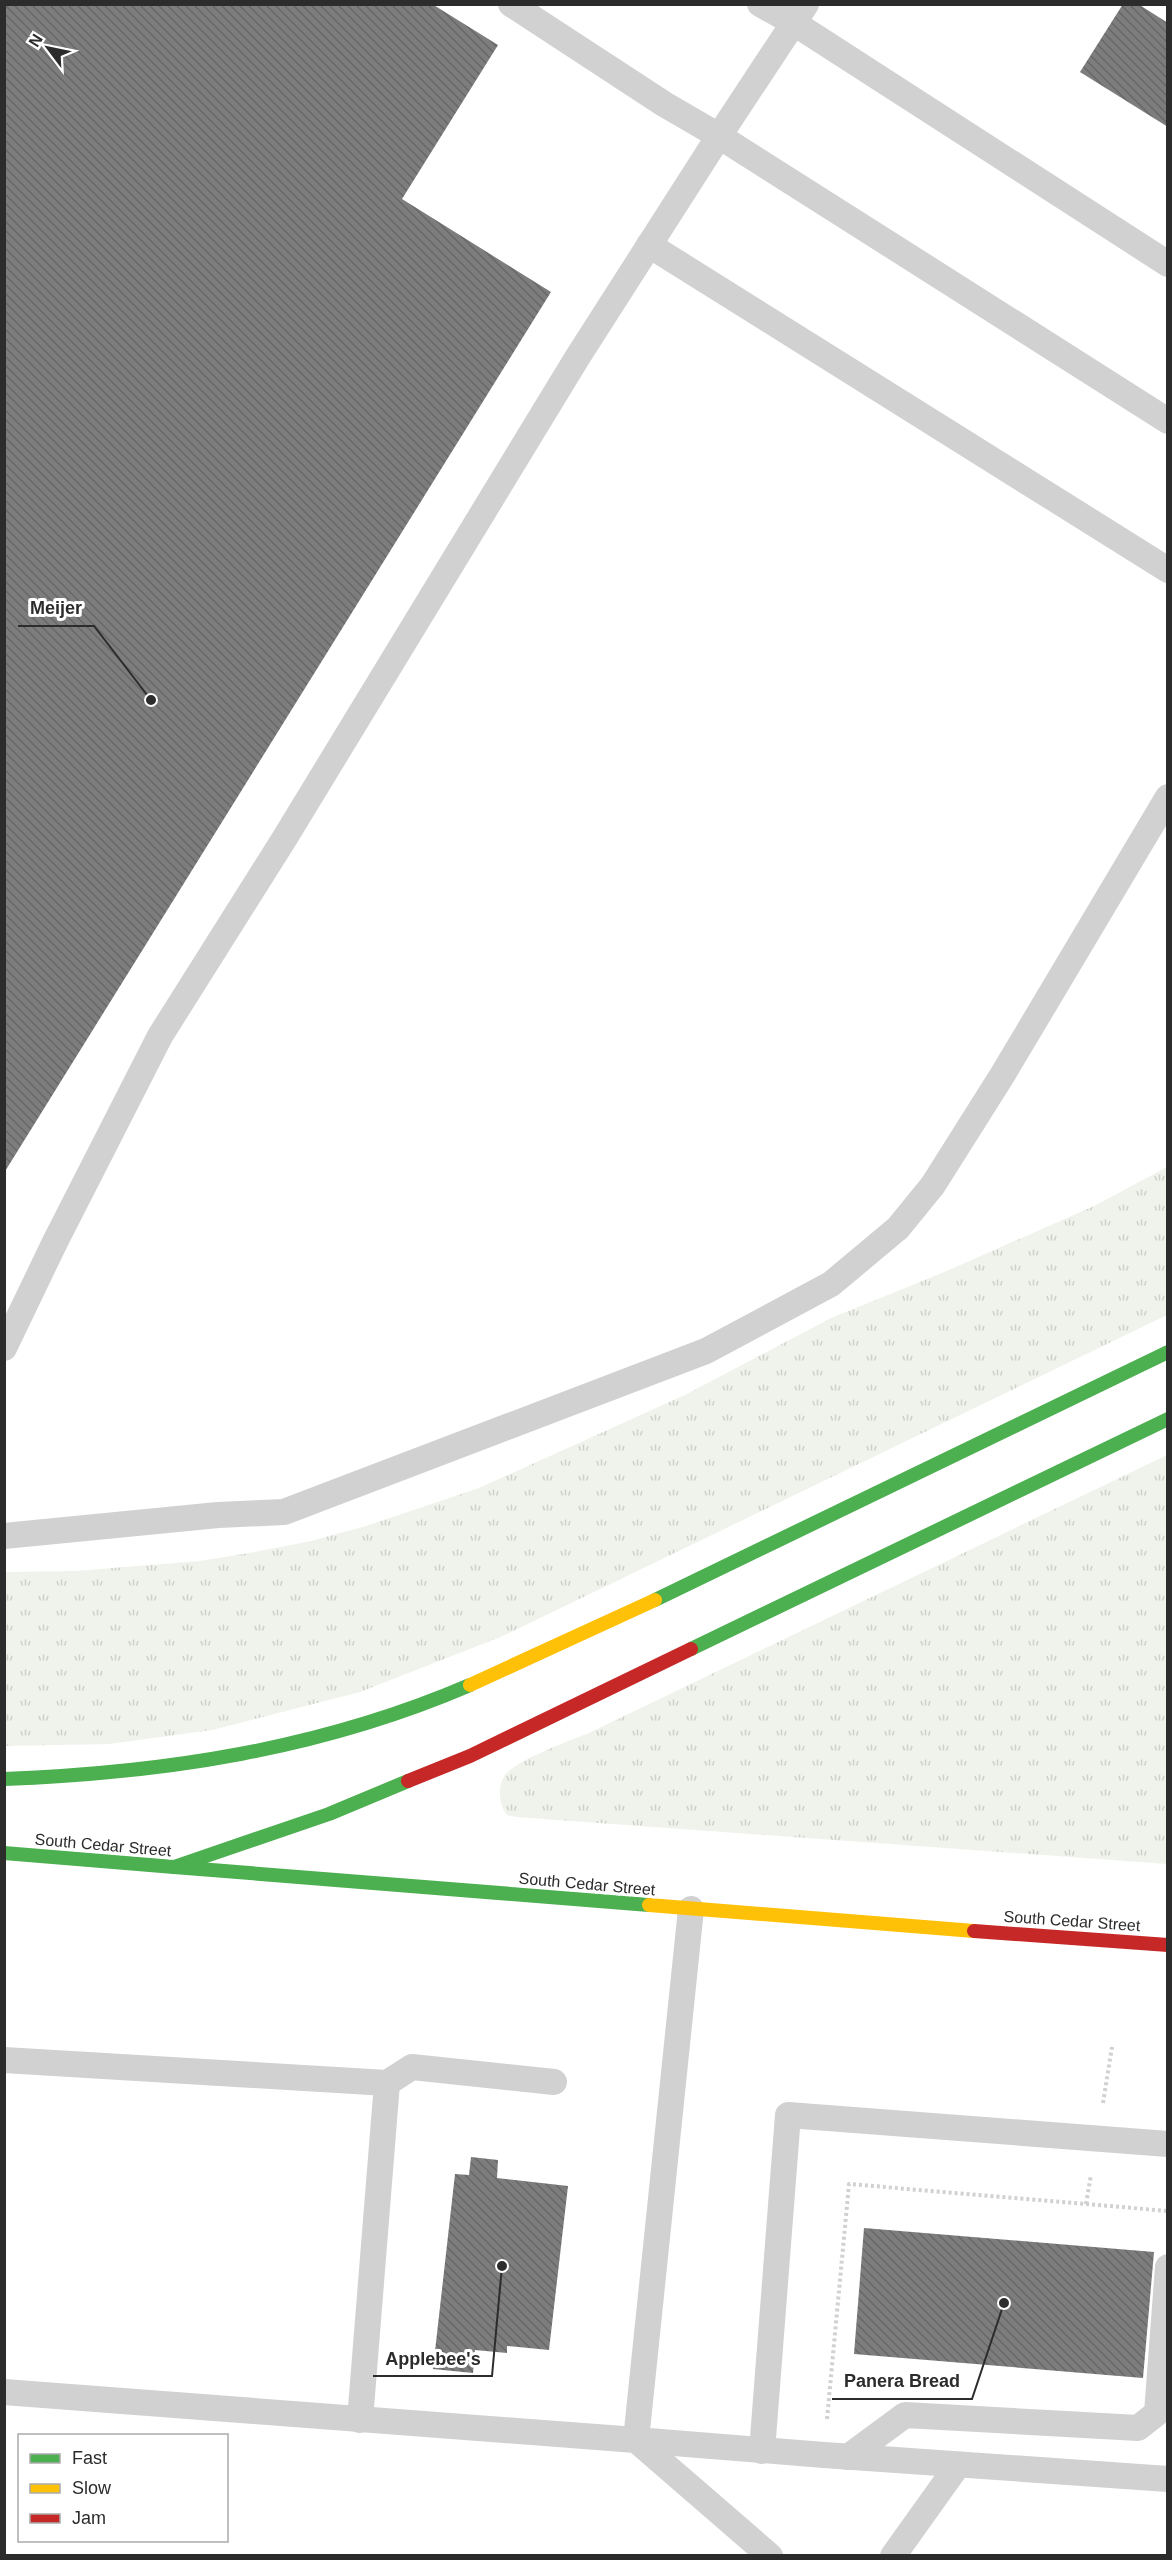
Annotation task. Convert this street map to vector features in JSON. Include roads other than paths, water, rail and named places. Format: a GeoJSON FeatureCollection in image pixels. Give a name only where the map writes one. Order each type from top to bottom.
{"type":"FeatureCollection","features":[{"type":"Feature","properties":{"kind":"main road"},"geometry":{"type":"LineString","coordinates":[[4,1779],[91,1776],[165,1770],[204,1764],[314,1740],[423,1704],[552,1649],[1167,1352]]}},
{"type":"Feature","properties":{"kind":"main road"},"geometry":{"type":"LineString","coordinates":[[174,1867],[329,1814],[470,1756],[1167,1419]]}},
{"type":"Feature","properties":{"kind":"main road","name":"South Cedar Street"},"geometry":{"type":"LineString","coordinates":[[4,1853],[1167,1945]]}},
{"type":"Feature","properties":{"kind":"lane"},"geometry":{"type":"LineString","coordinates":[[511,4],[664,104],[719,136],[1167,421]]}},
{"type":"Feature","properties":{"kind":"lane"},"geometry":{"type":"LineString","coordinates":[[760,4],[800,14],[1167,264]]}},
{"type":"Feature","properties":{"kind":"lane"},"geometry":{"type":"LineString","coordinates":[[5,1345],[160,1036],[286,836],[571,367],[800,14]]}},
{"type":"Feature","properties":{"kind":"lane"},"geometry":{"type":"LineString","coordinates":[[649,244],[1167,570]]}},
{"type":"Feature","properties":{"kind":"lane"},"geometry":{"type":"LineString","coordinates":[[4,1536],[218,1515],[284,1512],[706,1351],[831,1284],[898,1228],[933,1185],[1003,1074],[1167,797]]}},
{"type":"Feature","properties":{"kind":"lane"},"geometry":{"type":"LineString","coordinates":[[636,2440],[691,1909]]}},
{"type":"Feature","properties":{"kind":"lane"},"geometry":{"type":"LineString","coordinates":[[4,2060],[387,2083],[412,2067],[554,2082]]}},
{"type":"Feature","properties":{"kind":"lane"},"geometry":{"type":"LineString","coordinates":[[360,2420],[387,2083]]}},
{"type":"Feature","properties":{"kind":"lane"},"geometry":{"type":"LineString","coordinates":[[762,2451],[788,2115],[1167,2144]]}},
{"type":"Feature","properties":{"kind":"lane"},"geometry":{"type":"LineString","coordinates":[[836,2456],[905,2415],[1138,2428],[1157,2413],[1167,2267]]}},
{"type":"Feature","properties":{"kind":"lane"},"geometry":{"type":"LineString","coordinates":[[4,2392],[762,2451],[1167,2479]]}},
{"type":"Feature","properties":{"kind":"lane"},"geometry":{"type":"LineString","coordinates":[[636,2440],[770,2556]]}},
{"type":"Feature","properties":{"kind":"lane"},"geometry":{"type":"LineString","coordinates":[[893,2556],[958,2465]]}},
{"type":"Feature","properties":{"kind":"place","name":"Meijer"},"geometry":{"type":"Point","coordinates":[151,700]}},
{"type":"Feature","properties":{"kind":"place","name":"Applebee's"},"geometry":{"type":"Point","coordinates":[502,2266]}},
{"type":"Feature","properties":{"kind":"place","name":"Panera Bread"},"geometry":{"type":"Point","coordinates":[1004,2303]}}]}
